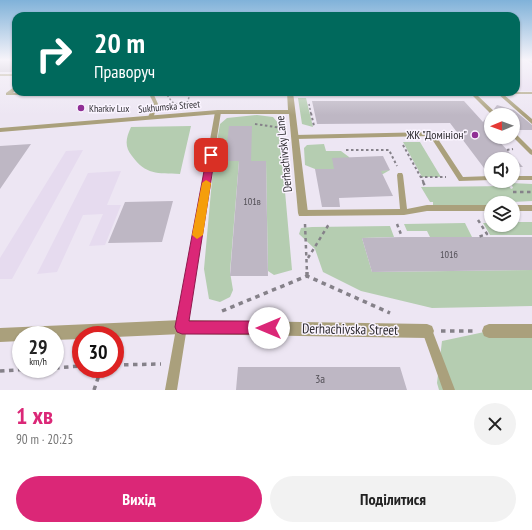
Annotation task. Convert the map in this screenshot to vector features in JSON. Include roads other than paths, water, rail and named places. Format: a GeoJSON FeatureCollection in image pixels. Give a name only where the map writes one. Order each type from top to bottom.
{"type":"FeatureCollection","features":[{"type":"Feature","properties":{"kind":"street","name":"Derhachivsky Lane"},"geometry":{"type":"LineString","coordinates":[[290,96],[303,213]]}},
{"type":"Feature","properties":{"kind":"street","name":"Sukhumska Street"},"geometry":{"type":"LineString","coordinates":[[0,130],[218,112],[292,112]]}},
{"type":"Feature","properties":{"kind":"street","name":"Derhachivska Street"},"geometry":{"type":"LineString","coordinates":[[0,335],[182,327],[427,331]]}},
{"type":"Feature","properties":{"kind":"street"},"geometry":{"type":"LineString","coordinates":[[489,331],[532,331]]}},
{"type":"Feature","properties":{"kind":"lane"},"geometry":{"type":"LineString","coordinates":[[520,93],[532,93]]}},
{"type":"Feature","properties":{"kind":"lane"},"geometry":{"type":"LineString","coordinates":[[151,117],[156,104],[152,96]]}},
{"type":"Feature","properties":{"kind":"lane"},"geometry":{"type":"LineString","coordinates":[[476,96],[488,108]]}},
{"type":"Feature","properties":{"kind":"lane"},"geometry":{"type":"LineString","coordinates":[[502,96],[532,122]]}},
{"type":"Feature","properties":{"kind":"lane"},"geometry":{"type":"LineString","coordinates":[[171,390],[218,112]]}},
{"type":"Feature","properties":{"kind":"lane"},"geometry":{"type":"LineString","coordinates":[[294,133],[316,136],[432,134],[461,179],[484,178]]}},
{"type":"Feature","properties":{"kind":"lane"},"geometry":{"type":"LineString","coordinates":[[520,141],[532,153]]}},
{"type":"Feature","properties":{"kind":"lane"},"geometry":{"type":"LineString","coordinates":[[400,175],[404,212]]}},
{"type":"Feature","properties":{"kind":"lane"},"geometry":{"type":"LineString","coordinates":[[520,178],[532,178]]}},
{"type":"Feature","properties":{"kind":"lane"},"geometry":{"type":"LineString","coordinates":[[303,213],[404,212],[427,208],[484,208]]}},
{"type":"Feature","properties":{"kind":"lane"},"geometry":{"type":"LineString","coordinates":[[520,208],[532,208]]}},
{"type":"Feature","properties":{"kind":"lane"},"geometry":{"type":"LineString","coordinates":[[427,331],[449,390]]}},
{"type":"Feature","properties":{"kind":"place","name":"Kharkiv Lux"},"geometry":{"type":"Point","coordinates":[81,108]}},
{"type":"Feature","properties":{"kind":"place","name":"ЖК \"Домініон\""},"geometry":{"type":"Point","coordinates":[475,135]}}]}
